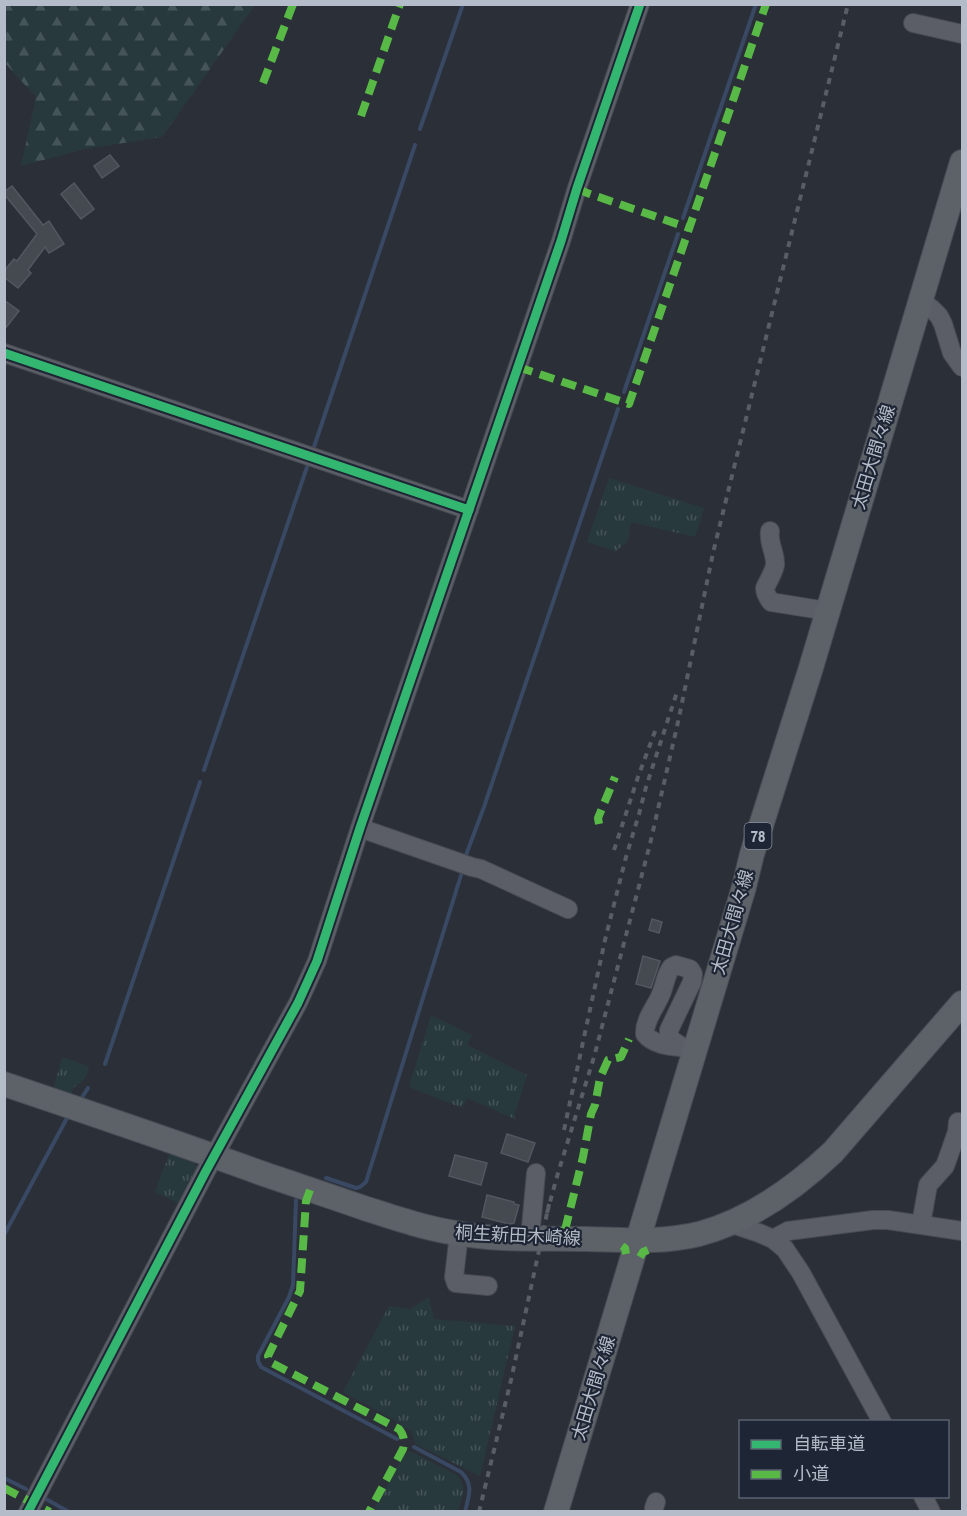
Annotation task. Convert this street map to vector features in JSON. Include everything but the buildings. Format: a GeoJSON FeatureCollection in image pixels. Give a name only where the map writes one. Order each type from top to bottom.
{"type":"FeatureCollection","features":[{"type":"Feature","properties":{"kind":"main road","name":"太田大間々線"},"geometry":{"type":"LineString","coordinates":[[556,1512],[638,1241],[688,1048],[744,887],[752,854],[810,671],[963,162]]}},
{"type":"Feature","properties":{"kind":"main road","name":"桐生新田木崎線"},"geometry":{"type":"LineString","coordinates":[[4,1084],[428,1228],[459,1234],[650,1241],[700,1233],[729,1223],[779,1197],[815,1169],[853,1131],[963,1004]]}},
{"type":"Feature","properties":{"kind":"street"},"geometry":{"type":"LineString","coordinates":[[28,1512],[214,1156],[298,1003],[317,961],[640,4]]}},
{"type":"Feature","properties":{"kind":"street"},"geometry":{"type":"LineString","coordinates":[[913,23],[963,34]]}},
{"type":"Feature","properties":{"kind":"street"},"geometry":{"type":"LineString","coordinates":[[919,303],[931,308],[939,316],[952,353],[963,367]]}},
{"type":"Feature","properties":{"kind":"street"},"geometry":{"type":"LineString","coordinates":[[4,353],[469,510]]}},
{"type":"Feature","properties":{"kind":"street"},"geometry":{"type":"LineString","coordinates":[[770,531],[769,542],[775,566],[765,588],[768,599],[771,602],[827,611]]}},
{"type":"Feature","properties":{"kind":"street"},"geometry":{"type":"LineString","coordinates":[[360,828],[481,869],[568,909]]}},
{"type":"Feature","properties":{"kind":"street"},"geometry":{"type":"LineString","coordinates":[[921,1224],[928,1185],[945,1166],[957,1132],[958,1122]]}},
{"type":"Feature","properties":{"kind":"street"},"geometry":{"type":"LineString","coordinates":[[530,1238],[536,1173]]}},
{"type":"Feature","properties":{"kind":"street"},"geometry":{"type":"LineString","coordinates":[[773,1239],[788,1231],[873,1220],[921,1224],[963,1231]]}},
{"type":"Feature","properties":{"kind":"street"},"geometry":{"type":"LineString","coordinates":[[729,1223],[773,1239],[785,1249],[801,1273],[881,1420]]}},
{"type":"Feature","properties":{"kind":"street"},"geometry":{"type":"LineString","coordinates":[[459,1234],[454,1278],[456,1283],[489,1286]]}},
{"type":"Feature","properties":{"kind":"street"},"geometry":{"type":"LineString","coordinates":[[924,1498],[931,1512]]}},
{"type":"Feature","properties":{"kind":"green space"},"geometry":{"type":"Polygon","coordinates":[[[5,4],[255,5],[162,137],[85,149],[21,166],[36,97],[5,63],[5,4]]]}},
{"type":"Feature","properties":{"kind":"green space"},"geometry":{"type":"Polygon","coordinates":[[[609,478],[704,508],[695,537],[631,522],[628,541],[616,551],[587,542],[609,478]]]}},
{"type":"Feature","properties":{"kind":"green space"},"geometry":{"type":"Polygon","coordinates":[[[431,1015],[472,1035],[467,1045],[527,1075],[515,1119],[467,1098],[462,1108],[409,1087],[431,1015]]]}},
{"type":"Feature","properties":{"kind":"green space"},"geometry":{"type":"Polygon","coordinates":[[[62,1057],[89,1066],[86,1076],[73,1088],[71,1095],[53,1090],[62,1057]]]}},
{"type":"Feature","properties":{"kind":"green space"},"geometry":{"type":"Polygon","coordinates":[[[171,1149],[192,1156],[198,1170],[180,1204],[155,1192],[171,1149]]]}},
{"type":"Feature","properties":{"kind":"green space"},"geometry":{"type":"Polygon","coordinates":[[[429,1297],[434,1319],[515,1326],[480,1476],[415,1444],[412,1432],[401,1426],[402,1424],[343,1392],[389,1306],[410,1309],[429,1297]]]}},
{"type":"Feature","properties":{"kind":"green space"},"geometry":{"type":"Polygon","coordinates":[[[410,1451],[457,1475],[463,1488],[458,1511],[373,1511],[403,1456],[410,1451]]]}},
{"type":"Feature","properties":{"kind":"waterway"},"geometry":{"type":"LineString","coordinates":[[420,129],[463,4]]}},
{"type":"Feature","properties":{"kind":"waterway"},"geometry":{"type":"LineString","coordinates":[[683,218],[756,4]]}},
{"type":"Feature","properties":{"kind":"waterway"},"geometry":{"type":"LineString","coordinates":[[314,447],[415,145]]}},
{"type":"Feature","properties":{"kind":"waterway"},"geometry":{"type":"LineString","coordinates":[[624,392],[678,234]]}},
{"type":"Feature","properties":{"kind":"waterway"},"geometry":{"type":"LineString","coordinates":[[466,855],[618,409]]}},
{"type":"Feature","properties":{"kind":"waterway"},"geometry":{"type":"LineString","coordinates":[[204,770],[308,464]]}},
{"type":"Feature","properties":{"kind":"waterway"},"geometry":{"type":"LineString","coordinates":[[105,1064],[200,782]]}},
{"type":"Feature","properties":{"kind":"waterway"},"geometry":{"type":"LineString","coordinates":[[326,1178],[356,1188],[366,1182],[462,872]]}},
{"type":"Feature","properties":{"kind":"waterway"},"geometry":{"type":"LineString","coordinates":[[81,1099],[88,1088]]}},
{"type":"Feature","properties":{"kind":"waterway"},"geometry":{"type":"LineString","coordinates":[[4,1235],[67,1118]]}},
{"type":"Feature","properties":{"kind":"waterway"},"geometry":{"type":"LineString","coordinates":[[296,1200],[293,1285],[258,1356],[258,1361],[261,1367],[397,1439]]}},
{"type":"Feature","properties":{"kind":"waterway"},"geometry":{"type":"LineString","coordinates":[[414,1447],[461,1472],[465,1477],[469,1486],[465,1512]]}},
{"type":"Feature","properties":{"kind":"waterway"},"geometry":{"type":"LineString","coordinates":[[4,1478],[26,1489]]}},
{"type":"Feature","properties":{"kind":"waterway"},"geometry":{"type":"LineString","coordinates":[[46,1499],[69,1512]]}},
{"type":"Feature","properties":{"kind":"railway"},"geometry":{"type":"LineString","coordinates":[[547,1213],[594,1057],[650,844],[713,553],[848,4]]}},
{"type":"Feature","properties":{"kind":"railway"},"geometry":{"type":"LineString","coordinates":[[564,1130],[605,940],[626,857],[678,689]]}},
{"type":"Feature","properties":{"kind":"railway"},"geometry":{"type":"LineString","coordinates":[[614,850],[657,726]]}},
{"type":"Feature","properties":{"kind":"railway"},"geometry":{"type":"LineString","coordinates":[[479,1512],[511,1380],[549,1204]]}},
{"type":"Feature","properties":{"kind":"marked path"},"geometry":{"type":"LineString","coordinates":[[263,83],[293,4]]}},
{"type":"Feature","properties":{"kind":"marked path"},"geometry":{"type":"LineString","coordinates":[[361,116],[400,4]]}},
{"type":"Feature","properties":{"kind":"marked path"},"geometry":{"type":"LineString","coordinates":[[518,367],[629,404],[766,4]]}},
{"type":"Feature","properties":{"kind":"marked path"},"geometry":{"type":"LineString","coordinates":[[577,188],[689,228]]}},
{"type":"Feature","properties":{"kind":"marked path"},"geometry":{"type":"LineString","coordinates":[[599,824],[598,818],[615,777]]}},
{"type":"Feature","properties":{"kind":"marked path"},"geometry":{"type":"LineString","coordinates":[[565,1230],[600,1078],[608,1060],[621,1057],[629,1039]]}},
{"type":"Feature","properties":{"kind":"marked path"},"geometry":{"type":"LineString","coordinates":[[310,1190],[306,1201],[300,1291],[268,1356],[270,1362],[401,1431],[404,1438],[403,1449],[369,1512]]}},
{"type":"Feature","properties":{"kind":"marked path"},"geometry":{"type":"LineString","coordinates":[[622,1246],[626,1254]]}},
{"type":"Feature","properties":{"kind":"marked path"},"geometry":{"type":"LineString","coordinates":[[640,1257],[648,1250]]}},
{"type":"Feature","properties":{"kind":"marked path"},"geometry":{"type":"LineString","coordinates":[[4,1488],[50,1512]]}},
{"type":"Feature","properties":{"kind":"cycle path"},"geometry":{"type":"LineString","coordinates":[[28,1512],[206,1171],[298,1003],[317,961],[640,4]]}},
{"type":"Feature","properties":{"kind":"cycle path"},"geometry":{"type":"LineString","coordinates":[[4,353],[469,510]]}}]}
